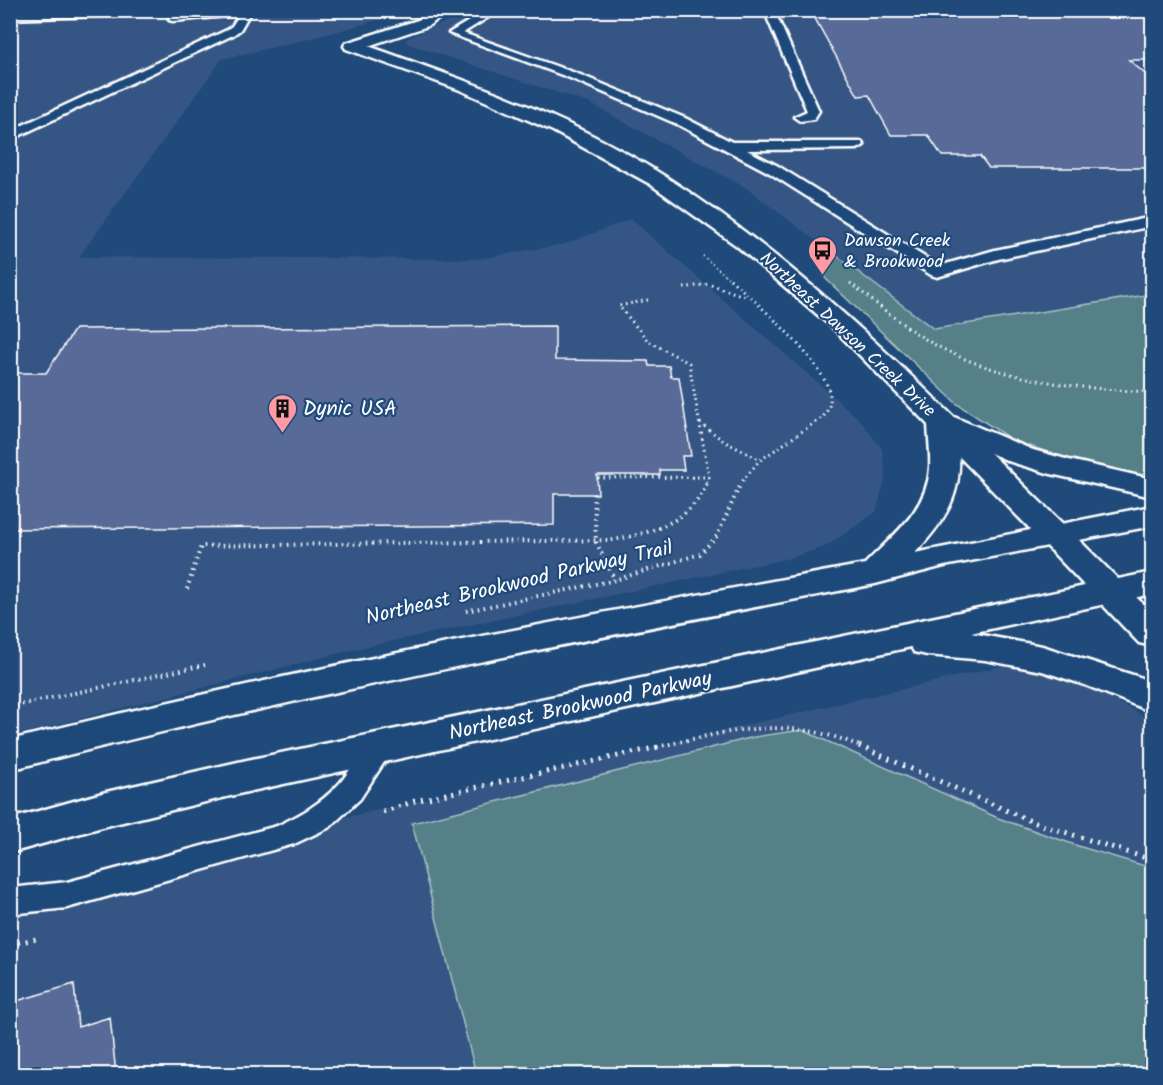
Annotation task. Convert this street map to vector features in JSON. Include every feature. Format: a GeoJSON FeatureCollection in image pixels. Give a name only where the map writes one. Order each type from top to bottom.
{"type":"FeatureCollection","features":[{"type":"Feature","properties":{"kind":"main road","name":"Northeast Dawson Creek Drive"},"geometry":{"type":"LineString","coordinates":[[445,10],[423,23],[352,46],[509,103],[599,147],[657,180],[745,241],[841,322],[1152,634]]}},
{"type":"Feature","properties":{"kind":"main road"},"geometry":{"type":"LineString","coordinates":[[875,573],[911,538],[932,510],[944,477],[942,421],[1022,456],[1102,478],[1152,488]]}},
{"type":"Feature","properties":{"kind":"main road"},"geometry":{"type":"LineString","coordinates":[[10,754],[104,730],[394,664],[875,573],[944,556],[1152,516]]}},
{"type":"Feature","properties":{"kind":"main road","name":"Northeast Brookwood Parkway"},"geometry":{"type":"LineString","coordinates":[[10,836],[106,809],[380,747],[1152,582]]}},
{"type":"Feature","properties":{"kind":"main road"},"geometry":{"type":"LineString","coordinates":[[877,642],[961,643],[1000,649],[1057,662],[1131,688],[1152,698]]}},
{"type":"Feature","properties":{"kind":"lane"},"geometry":{"type":"LineString","coordinates":[[10,16],[188,10]]}},
{"type":"Feature","properties":{"kind":"lane"},"geometry":{"type":"LineString","coordinates":[[236,10],[247,11]]}},
{"type":"Feature","properties":{"kind":"lane"},"geometry":{"type":"LineString","coordinates":[[495,10],[476,23],[454,33],[639,102],[773,169],[937,272],[995,255],[1152,222]]}},
{"type":"Feature","properties":{"kind":"lane"},"geometry":{"type":"LineString","coordinates":[[769,10],[813,111],[810,116],[800,117]]}},
{"type":"Feature","properties":{"kind":"lane"},"geometry":{"type":"LineString","coordinates":[[84,13],[110,19],[175,18],[247,11]]}},
{"type":"Feature","properties":{"kind":"lane"},"geometry":{"type":"LineString","coordinates":[[10,136],[229,33],[236,28],[247,11]]}},
{"type":"Feature","properties":{"kind":"lane"},"geometry":{"type":"LineString","coordinates":[[727,146],[857,146]]}},
{"type":"Feature","properties":{"kind":"lane"},"geometry":{"type":"LineString","coordinates":[[10,901],[67,895],[284,836],[320,819],[350,791],[380,747]]}},
{"type":"Feature","properties":{"kind":"path","name":"Northeast Brookwood Parkway Trail"},"geometry":{"type":"LineString","coordinates":[[464,611],[615,580],[687,560],[712,546],[720,534],[736,494],[749,471],[771,450],[809,427],[828,412],[831,399],[822,376],[788,333],[725,274]]}},
{"type":"Feature","properties":{"kind":"path"},"geometry":{"type":"LineString","coordinates":[[844,278],[916,331],[964,359],[997,370],[1054,381],[1152,392]]}},
{"type":"Feature","properties":{"kind":"path"},"geometry":{"type":"LineString","coordinates":[[684,288],[708,284],[750,298]]}},
{"type":"Feature","properties":{"kind":"path"},"geometry":{"type":"LineString","coordinates":[[187,589],[201,546],[596,542],[647,534],[668,525],[698,500],[706,488],[709,477],[689,363],[648,341],[619,306],[648,300]]}},
{"type":"Feature","properties":{"kind":"path"},"geometry":{"type":"LineString","coordinates":[[699,422],[725,442],[760,460]]}},
{"type":"Feature","properties":{"kind":"path"},"geometry":{"type":"LineString","coordinates":[[598,478],[709,477]]}},
{"type":"Feature","properties":{"kind":"path"},"geometry":{"type":"LineString","coordinates":[[594,494],[596,542],[615,580]]}},
{"type":"Feature","properties":{"kind":"path"},"geometry":{"type":"LineString","coordinates":[[10,707],[212,664]]}},
{"type":"Feature","properties":{"kind":"path"},"geometry":{"type":"LineString","coordinates":[[375,819],[399,805],[415,801],[733,730],[760,726],[792,726],[817,730],[844,739],[1034,822],[1152,860]]}},
{"type":"Feature","properties":{"kind":"path"},"geometry":{"type":"LineString","coordinates":[[10,944],[46,937]]}},
{"type":"Feature","properties":{"kind":"shaded area"},"geometry":{"type":"Polygon","coordinates":[[[462,10],[1152,11],[1152,294],[934,329],[746,188],[589,103],[408,44],[406,39],[453,19],[462,10]]]}},
{"type":"Feature","properties":{"kind":"shaded area"},"geometry":{"type":"Polygon","coordinates":[[[11,11],[400,11],[385,18],[316,37],[222,59],[79,257],[478,259],[565,244],[631,219],[859,419],[882,449],[886,476],[876,512],[827,546],[790,558],[360,648],[11,736],[11,11]]]}},
{"type":"Feature","properties":{"kind":"shaded area"},"geometry":{"type":"Polygon","coordinates":[[[1007,665],[1037,671],[1080,685],[1152,721],[1152,1074],[11,1074],[11,905],[313,825],[1007,665]]]}},
{"type":"Feature","properties":{"kind":"green space"},"geometry":{"type":"Polygon","coordinates":[[[829,250],[934,329],[1152,294],[1152,477],[1098,469],[1012,440],[957,404],[826,279],[816,262],[829,250]]]}},
{"type":"Feature","properties":{"kind":"green space"},"geometry":{"type":"Polygon","coordinates":[[[802,730],[998,818],[1081,847],[1152,868],[1152,1074],[476,1074],[412,823],[754,737],[802,730]]]}},
{"type":"Feature","properties":{"kind":"building"},"geometry":{"type":"Polygon","coordinates":[[[1019,12],[1152,12],[1152,60],[1129,60],[1152,80],[1152,168],[989,168],[980,156],[942,156],[928,135],[891,135],[869,95],[858,96],[812,13],[1021,14],[1019,12]]]}},
{"type":"Feature","properties":{"kind":"building","name":"Dynic USA"},"geometry":{"type":"Polygon","coordinates":[[[555,326],[555,360],[648,361],[649,366],[669,366],[671,377],[679,377],[691,456],[682,456],[684,470],[660,470],[660,475],[597,475],[598,494],[554,494],[554,525],[10,529],[10,373],[46,373],[75,329],[555,326]]]}},
{"type":"Feature","properties":{"kind":"building"},"geometry":{"type":"Polygon","coordinates":[[[74,984],[78,1027],[110,1017],[116,1074],[10,1074],[10,1003],[74,984]]]}},
{"type":"Feature","properties":{"kind":"place","name":"Dawson Creek & Brookwood"},"geometry":{"type":"Point","coordinates":[823,276]}},
{"type":"Feature","properties":{"kind":"place","name":"Dynic USA"},"geometry":{"type":"Point","coordinates":[282,434]}}]}
